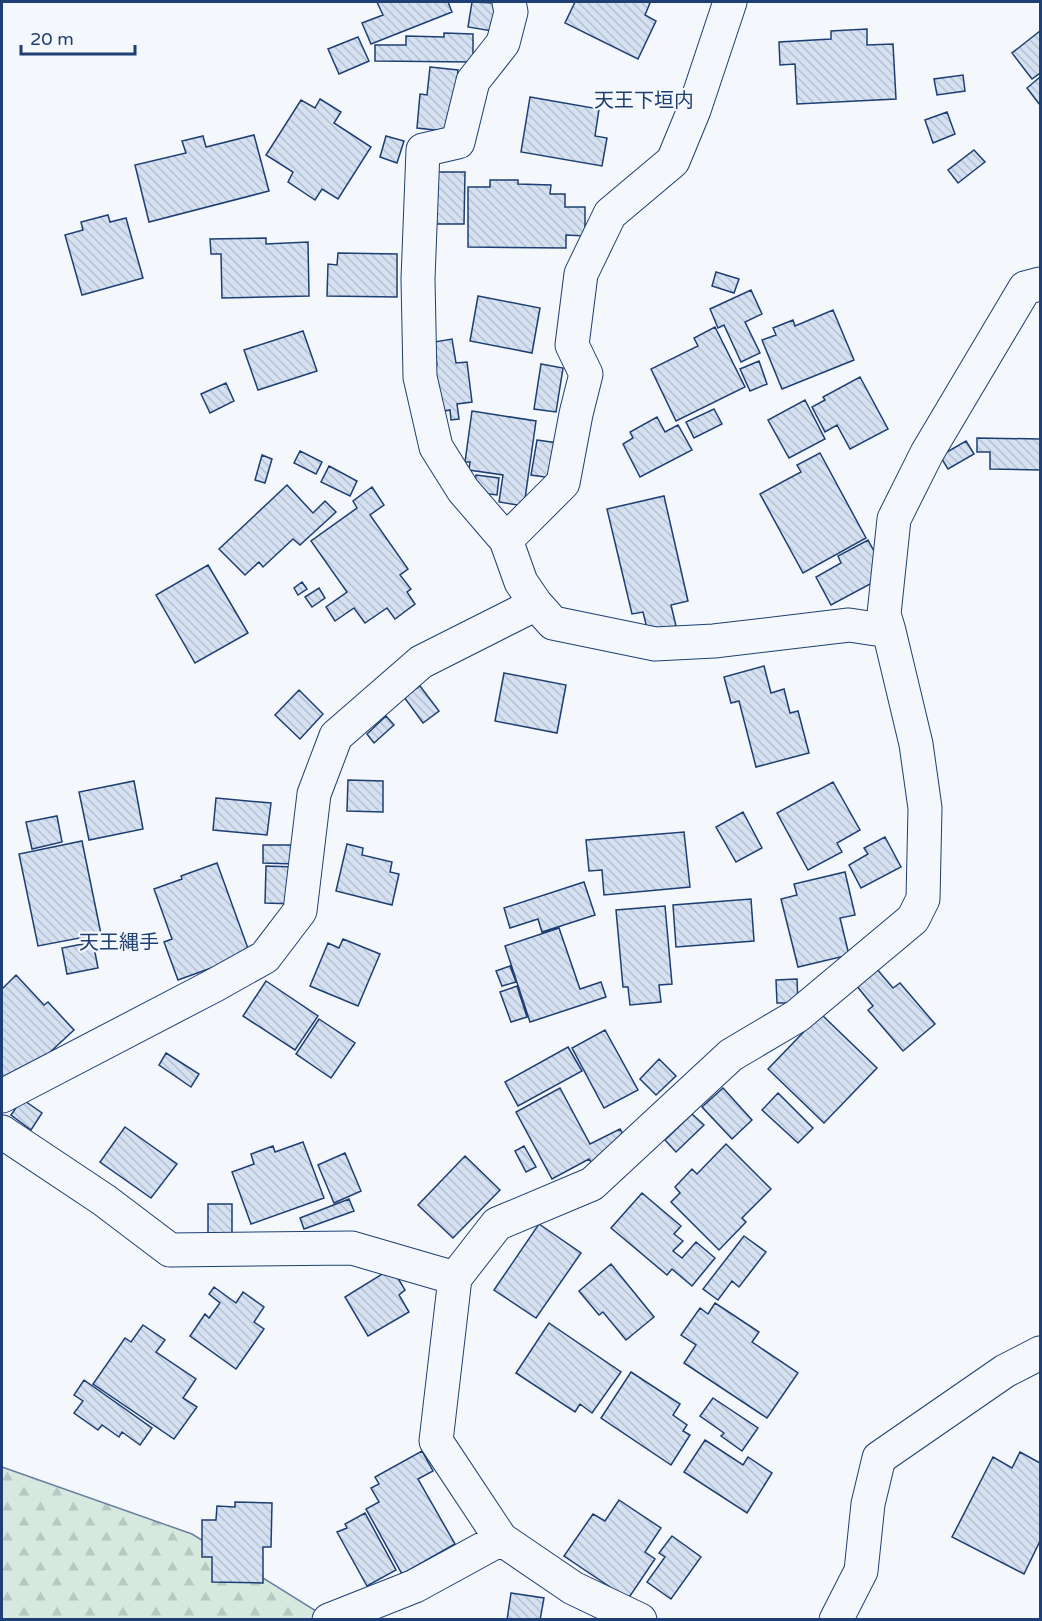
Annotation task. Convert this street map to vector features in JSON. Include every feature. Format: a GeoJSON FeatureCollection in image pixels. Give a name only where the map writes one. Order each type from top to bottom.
{"type":"FeatureCollection","features":[{"type":"Feature","properties":{"kind":"street"},"geometry":{"type":"LineString","coordinates":[[509,2],[511,12],[503,43],[473,81],[458,142],[423,150],[418,279],[420,377],[436,447],[463,490],[506,540],[521,582],[553,623],[655,644],[714,641],[849,625],[890,631]]}},
{"type":"Feature","properties":{"kind":"street"},"geometry":{"type":"LineString","coordinates":[[506,540],[563,483],[586,374],[572,345],[581,274],[610,214],[673,162],[694,110],[730,2]]}},
{"type":"Feature","properties":{"kind":"street"},"geometry":{"type":"LineString","coordinates":[[640,1620],[573,1588],[501,1539],[436,1441],[454,1278],[496,1224],[592,1184],[731,1055],[797,1016],[913,919],[923,899],[925,808],[916,744],[884,614],[894,519],[927,453],[1025,288],[1041,284]]}},
{"type":"Feature","properties":{"kind":"street"},"geometry":{"type":"LineString","coordinates":[[2,1096],[265,957],[300,911],[314,794],[336,736],[421,662],[536,604]]}},
{"type":"Feature","properties":{"kind":"street"},"geometry":{"type":"LineString","coordinates":[[2,1132],[104,1200],[170,1250],[352,1248],[454,1278]]}},
{"type":"Feature","properties":{"kind":"street"},"geometry":{"type":"LineString","coordinates":[[836,1620],[861,1571],[868,1504],[879,1458],[1005,1371],[1041,1353]]}},
{"type":"Feature","properties":{"kind":"street"},"geometry":{"type":"LineString","coordinates":[[329,1620],[415,1586],[501,1539]]}},
{"type":"Feature","properties":{"kind":"green space"},"geometry":{"type":"Polygon","coordinates":[[[2,1467],[192,1534],[329,1619],[2,1620],[2,1467]]]}},
{"type":"Feature","properties":{"kind":"building"},"geometry":{"type":"Polygon","coordinates":[[[377,2],[448,2],[452,12],[371,44],[362,23],[383,15],[377,2]]]}},
{"type":"Feature","properties":{"kind":"building"},"geometry":{"type":"Polygon","coordinates":[[[472,2],[496,3],[492,31],[468,27],[472,2]]]}},
{"type":"Feature","properties":{"kind":"building"},"geometry":{"type":"Polygon","coordinates":[[[575,2],[650,3],[645,15],[656,21],[638,59],[565,23],[575,2]]]}},
{"type":"Feature","properties":{"kind":"building"},"geometry":{"type":"Polygon","coordinates":[[[867,29],[867,45],[893,44],[896,99],[797,104],[795,64],[780,65],[779,42],[831,39],[831,31],[867,29]]]}},
{"type":"Feature","properties":{"kind":"building"},"geometry":{"type":"Polygon","coordinates":[[[1040,31],[1040,73],[1032,79],[1012,53],[1040,31]]]}},
{"type":"Feature","properties":{"kind":"building"},"geometry":{"type":"Polygon","coordinates":[[[444,33],[473,34],[473,62],[375,61],[375,45],[406,45],[406,36],[444,37],[444,33]]]}},
{"type":"Feature","properties":{"kind":"building"},"geometry":{"type":"Polygon","coordinates":[[[358,37],[369,61],[339,74],[328,49],[358,37]]]}},
{"type":"Feature","properties":{"kind":"building"},"geometry":{"type":"Polygon","coordinates":[[[430,67],[458,70],[452,132],[417,128],[420,94],[427,95],[430,67]]]}},
{"type":"Feature","properties":{"kind":"building"},"geometry":{"type":"Polygon","coordinates":[[[963,75],[965,91],[937,95],[934,79],[963,75]]]}},
{"type":"Feature","properties":{"kind":"building"},"geometry":{"type":"Polygon","coordinates":[[[1040,77],[1040,105],[1027,88],[1040,77]]]}},
{"type":"Feature","properties":{"kind":"building"},"geometry":{"type":"Polygon","coordinates":[[[530,97],[599,109],[595,136],[607,138],[602,166],[521,152],[530,97]]]}},
{"type":"Feature","properties":{"kind":"building"},"geometry":{"type":"Polygon","coordinates":[[[320,99],[341,112],[334,123],[371,147],[338,199],[322,189],[315,200],[288,182],[293,172],[266,155],[301,100],[315,108],[320,99]]]}},
{"type":"Feature","properties":{"kind":"building"},"geometry":{"type":"Polygon","coordinates":[[[947,112],[955,134],[933,143],[925,120],[947,112]]]}},
{"type":"Feature","properties":{"kind":"building"},"geometry":{"type":"Polygon","coordinates":[[[254,135],[269,191],[149,222],[135,165],[186,153],[182,141],[203,136],[206,147],[254,135]]]}},
{"type":"Feature","properties":{"kind":"building"},"geometry":{"type":"Polygon","coordinates":[[[386,136],[404,141],[397,163],[380,157],[386,136]]]}},
{"type":"Feature","properties":{"kind":"building"},"geometry":{"type":"Polygon","coordinates":[[[974,150],[985,162],[958,183],[948,170],[974,150]]]}},
{"type":"Feature","properties":{"kind":"building"},"geometry":{"type":"Polygon","coordinates":[[[434,172],[465,172],[464,224],[433,224],[434,172]]]}},
{"type":"Feature","properties":{"kind":"building"},"geometry":{"type":"Polygon","coordinates":[[[490,180],[518,180],[518,184],[551,185],[550,194],[565,194],[565,207],[585,207],[585,236],[566,235],[566,248],[468,247],[468,187],[490,187],[490,180]]]}},
{"type":"Feature","properties":{"kind":"building"},"geometry":{"type":"Polygon","coordinates":[[[108,215],[110,222],[126,218],[143,278],[82,295],[65,235],[83,230],[81,222],[108,215]]]}},
{"type":"Feature","properties":{"kind":"building"},"geometry":{"type":"Polygon","coordinates":[[[266,238],[266,244],[308,242],[309,296],[222,298],[221,254],[211,254],[210,239],[266,238]]]}},
{"type":"Feature","properties":{"kind":"building"},"geometry":{"type":"Polygon","coordinates":[[[338,253],[397,254],[397,297],[327,296],[328,264],[337,265],[338,253]]]}},
{"type":"Feature","properties":{"kind":"building"},"geometry":{"type":"Polygon","coordinates":[[[716,272],[739,279],[734,293],[712,286],[716,272]]]}},
{"type":"Feature","properties":{"kind":"building"},"geometry":{"type":"Polygon","coordinates":[[[751,290],[762,314],[745,322],[760,353],[741,362],[724,325],[718,328],[710,309],[751,290]]]}},
{"type":"Feature","properties":{"kind":"building"},"geometry":{"type":"Polygon","coordinates":[[[478,296],[540,308],[532,353],[470,341],[478,296]]]}},
{"type":"Feature","properties":{"kind":"building"},"geometry":{"type":"Polygon","coordinates":[[[833,310],[854,360],[782,389],[762,340],[776,335],[773,328],[793,320],[795,326],[833,310]]]}},
{"type":"Feature","properties":{"kind":"building"},"geometry":{"type":"Polygon","coordinates":[[[715,327],[745,387],[676,421],[651,369],[698,346],[694,338],[715,327]]]}},
{"type":"Feature","properties":{"kind":"building"},"geometry":{"type":"Polygon","coordinates":[[[303,331],[317,371],[258,390],[244,350],[303,331]]]}},
{"type":"Feature","properties":{"kind":"building"},"geometry":{"type":"Polygon","coordinates":[[[452,339],[456,363],[467,362],[472,402],[457,404],[459,419],[451,420],[450,410],[439,412],[432,366],[437,365],[434,342],[452,339]]]}},
{"type":"Feature","properties":{"kind":"building"},"geometry":{"type":"Polygon","coordinates":[[[759,361],[767,384],[750,391],[740,369],[759,361]]]}},
{"type":"Feature","properties":{"kind":"building"},"geometry":{"type":"Polygon","coordinates":[[[541,364],[563,368],[556,412],[534,409],[541,364]]]}},
{"type":"Feature","properties":{"kind":"building"},"geometry":{"type":"Polygon","coordinates":[[[860,377],[888,429],[850,449],[837,425],[825,432],[812,407],[825,400],[823,397],[860,377]]]}},
{"type":"Feature","properties":{"kind":"building"},"geometry":{"type":"Polygon","coordinates":[[[226,383],[234,401],[210,413],[201,394],[226,383]]]}},
{"type":"Feature","properties":{"kind":"building"},"geometry":{"type":"Polygon","coordinates":[[[805,400],[825,439],[789,458],[768,420],[805,400]]]}},
{"type":"Feature","properties":{"kind":"building"},"geometry":{"type":"Polygon","coordinates":[[[714,409],[722,424],[694,438],[686,422],[714,409]]]}},
{"type":"Feature","properties":{"kind":"building"},"geometry":{"type":"Polygon","coordinates":[[[472,411],[536,421],[524,506],[499,502],[503,475],[469,470],[470,462],[465,462],[472,411]]]}},
{"type":"Feature","properties":{"kind":"building"},"geometry":{"type":"Polygon","coordinates":[[[657,417],[665,432],[678,425],[692,450],[640,477],[623,444],[633,438],[630,432],[657,417]]]}},
{"type":"Feature","properties":{"kind":"building"},"geometry":{"type":"Polygon","coordinates":[[[977,438],[1040,439],[1040,470],[990,469],[990,452],[977,452],[977,438]]]}},
{"type":"Feature","properties":{"kind":"building"},"geometry":{"type":"Polygon","coordinates":[[[537,440],[558,443],[552,478],[531,475],[537,440]]]}},
{"type":"Feature","properties":{"kind":"building"},"geometry":{"type":"Polygon","coordinates":[[[966,441],[974,454],[948,469],[940,456],[966,441]]]}},
{"type":"Feature","properties":{"kind":"building"},"geometry":{"type":"Polygon","coordinates":[[[300,451],[322,462],[316,474],[294,463],[300,451]]]}},
{"type":"Feature","properties":{"kind":"building"},"geometry":{"type":"Polygon","coordinates":[[[820,453],[866,538],[803,573],[760,494],[801,472],[797,465],[820,453]]]}},
{"type":"Feature","properties":{"kind":"building"},"geometry":{"type":"Polygon","coordinates":[[[262,455],[272,459],[265,483],[255,480],[262,455]]]}},
{"type":"Feature","properties":{"kind":"building"},"geometry":{"type":"Polygon","coordinates":[[[329,466],[357,481],[350,496],[321,482],[329,466]]]}},
{"type":"Feature","properties":{"kind":"building"},"geometry":{"type":"Polygon","coordinates":[[[476,475],[499,478],[497,495],[474,492],[476,475]]]}},
{"type":"Feature","properties":{"kind":"building"},"geometry":{"type":"Polygon","coordinates":[[[287,485],[313,513],[325,501],[336,512],[300,545],[293,539],[263,567],[259,562],[245,575],[219,549],[287,485]]]}},
{"type":"Feature","properties":{"kind":"building"},"geometry":{"type":"Polygon","coordinates":[[[372,487],[384,505],[370,515],[408,569],[400,575],[411,589],[407,592],[415,604],[395,619],[387,608],[365,623],[354,608],[335,621],[326,607],[347,592],[311,541],[357,508],[353,501],[372,487]]]}},
{"type":"Feature","properties":{"kind":"building"},"geometry":{"type":"Polygon","coordinates":[[[664,496],[688,601],[671,605],[676,626],[648,632],[643,612],[632,614],[607,509],[664,496]]]}},
{"type":"Feature","properties":{"kind":"building"},"geometry":{"type":"Polygon","coordinates":[[[868,540],[887,575],[831,605],[816,577],[841,563],[838,556],[868,540]]]}},
{"type":"Feature","properties":{"kind":"building"},"geometry":{"type":"Polygon","coordinates":[[[208,565],[248,633],[195,663],[156,595],[208,565]]]}},
{"type":"Feature","properties":{"kind":"building"},"geometry":{"type":"Polygon","coordinates":[[[302,582],[307,589],[298,595],[294,588],[302,582]]]}},
{"type":"Feature","properties":{"kind":"building"},"geometry":{"type":"Polygon","coordinates":[[[319,588],[325,598],[312,607],[305,597],[319,588]]]}},
{"type":"Feature","properties":{"kind":"building"},"geometry":{"type":"Polygon","coordinates":[[[764,666],[771,693],[784,689],[790,713],[798,711],[809,753],[756,767],[739,701],[731,703],[724,677],[764,666]]]}},
{"type":"Feature","properties":{"kind":"building"},"geometry":{"type":"Polygon","coordinates":[[[504,673],[566,685],[557,733],[495,721],[504,673]]]}},
{"type":"Feature","properties":{"kind":"building"},"geometry":{"type":"Polygon","coordinates":[[[420,686],[439,711],[423,723],[404,697],[420,686]]]}},
{"type":"Feature","properties":{"kind":"building"},"geometry":{"type":"Polygon","coordinates":[[[299,690],[323,714],[300,739],[275,715],[299,690]]]}},
{"type":"Feature","properties":{"kind":"building"},"geometry":{"type":"Polygon","coordinates":[[[386,716],[394,725],[374,743],[367,734],[386,716]]]}},
{"type":"Feature","properties":{"kind":"building"},"geometry":{"type":"Polygon","coordinates":[[[348,780],[383,781],[383,812],[347,811],[348,780]]]}},
{"type":"Feature","properties":{"kind":"building"},"geometry":{"type":"Polygon","coordinates":[[[134,781],[143,829],[89,840],[79,792],[134,781]]]}},
{"type":"Feature","properties":{"kind":"building"},"geometry":{"type":"Polygon","coordinates":[[[833,782],[860,830],[837,843],[842,852],[808,870],[777,813],[833,782]]]}},
{"type":"Feature","properties":{"kind":"building"},"geometry":{"type":"Polygon","coordinates":[[[216,798],[271,803],[267,835],[213,830],[216,798]]]}},
{"type":"Feature","properties":{"kind":"building"},"geometry":{"type":"Polygon","coordinates":[[[743,812],[762,848],[736,862],[716,827],[743,812]]]}},
{"type":"Feature","properties":{"kind":"building"},"geometry":{"type":"Polygon","coordinates":[[[57,816],[62,842],[32,849],[26,822],[57,816]]]}},
{"type":"Feature","properties":{"kind":"building"},"geometry":{"type":"Polygon","coordinates":[[[684,832],[690,887],[604,895],[602,870],[589,871],[586,840],[684,832]]]}},
{"type":"Feature","properties":{"kind":"building"},"geometry":{"type":"Polygon","coordinates":[[[885,837],[901,867],[861,888],[849,865],[868,854],[864,848],[885,837]]]}},
{"type":"Feature","properties":{"kind":"building"},"geometry":{"type":"Polygon","coordinates":[[[82,841],[101,934],[38,946],[19,854],[82,841]]]}},
{"type":"Feature","properties":{"kind":"building"},"geometry":{"type":"Polygon","coordinates":[[[347,844],[363,848],[362,855],[392,862],[390,872],[399,874],[392,905],[336,891],[347,844]]]}},
{"type":"Feature","properties":{"kind":"building"},"geometry":{"type":"Polygon","coordinates":[[[263,845],[295,845],[295,864],[263,863],[263,845]]]}},
{"type":"Feature","properties":{"kind":"building"},"geometry":{"type":"Polygon","coordinates":[[[217,863],[250,954],[178,980],[164,942],[172,939],[154,889],[217,863]]]}},
{"type":"Feature","properties":{"kind":"building"},"geometry":{"type":"Polygon","coordinates":[[[266,866],[295,867],[294,904],[265,903],[266,866]]]}},
{"type":"Feature","properties":{"kind":"building"},"geometry":{"type":"Polygon","coordinates":[[[845,872],[855,915],[840,918],[849,955],[798,967],[781,899],[797,895],[794,884],[845,872]]]}},
{"type":"Feature","properties":{"kind":"building"},"geometry":{"type":"Polygon","coordinates":[[[584,882],[595,915],[542,932],[538,919],[510,928],[504,908],[584,882]]]}},
{"type":"Feature","properties":{"kind":"building"},"geometry":{"type":"Polygon","coordinates":[[[751,899],[754,941],[676,947],[673,905],[751,899]]]}},
{"type":"Feature","properties":{"kind":"building"},"geometry":{"type":"Polygon","coordinates":[[[665,906],[672,984],[659,985],[661,1002],[630,1005],[628,987],[623,987],[616,910],[665,906]]]}},
{"type":"Feature","properties":{"kind":"building"},"geometry":{"type":"Polygon","coordinates":[[[559,928],[580,989],[601,982],[606,997],[530,1022],[505,946],[559,928]]]}},
{"type":"Feature","properties":{"kind":"building"},"geometry":{"type":"Polygon","coordinates":[[[343,939],[380,954],[358,1006],[310,986],[328,943],[339,948],[343,939]]]}},
{"type":"Feature","properties":{"kind":"building"},"geometry":{"type":"Polygon","coordinates":[[[93,942],[98,968],[67,974],[62,948],[93,942]]]}},
{"type":"Feature","properties":{"kind":"building"},"geometry":{"type":"Polygon","coordinates":[[[510,966],[516,982],[502,986],[496,971],[510,966]]]}},
{"type":"Feature","properties":{"kind":"building"},"geometry":{"type":"Polygon","coordinates":[[[876,968],[893,988],[900,983],[935,1024],[903,1051],[868,1010],[873,1006],[856,985],[876,968]]]}},
{"type":"Feature","properties":{"kind":"building"},"geometry":{"type":"Polygon","coordinates":[[[16,975],[44,1005],[48,1002],[74,1030],[35,1066],[4,1080],[2,1077],[2,989],[16,975]]]}},
{"type":"Feature","properties":{"kind":"building"},"geometry":{"type":"Polygon","coordinates":[[[797,979],[798,1003],[777,1003],[776,980],[797,979]]]}},
{"type":"Feature","properties":{"kind":"building"},"geometry":{"type":"Polygon","coordinates":[[[266,981],[318,1016],[295,1050],[243,1016],[266,981]]]}},
{"type":"Feature","properties":{"kind":"building"},"geometry":{"type":"Polygon","coordinates":[[[517,986],[527,1017],[511,1022],[500,992],[517,986]]]}},
{"type":"Feature","properties":{"kind":"building"},"geometry":{"type":"Polygon","coordinates":[[[821,1014],[877,1068],[824,1123],[768,1069],[821,1014]]]}},
{"type":"Feature","properties":{"kind":"building"},"geometry":{"type":"Polygon","coordinates":[[[319,1019],[355,1043],[331,1078],[296,1054],[319,1019]]]}},
{"type":"Feature","properties":{"kind":"building"},"geometry":{"type":"Polygon","coordinates":[[[605,1030],[638,1090],[604,1108],[572,1048],[605,1030]]]}},
{"type":"Feature","properties":{"kind":"building"},"geometry":{"type":"Polygon","coordinates":[[[568,1047],[582,1071],[518,1106],[505,1082],[568,1047]]]}},
{"type":"Feature","properties":{"kind":"building"},"geometry":{"type":"Polygon","coordinates":[[[166,1053],[199,1074],[191,1087],[159,1065],[166,1053]]]}},
{"type":"Feature","properties":{"kind":"building"},"geometry":{"type":"Polygon","coordinates":[[[659,1059],[676,1076],[656,1095],[640,1079],[659,1059]]]}},
{"type":"Feature","properties":{"kind":"building"},"geometry":{"type":"Polygon","coordinates":[[[560,1088],[590,1144],[620,1129],[629,1144],[592,1163],[589,1159],[552,1179],[516,1112],[560,1088]]]}},
{"type":"Feature","properties":{"kind":"building"},"geometry":{"type":"Polygon","coordinates":[[[723,1088],[752,1120],[732,1139],[702,1107],[723,1088]]]}},
{"type":"Feature","properties":{"kind":"building"},"geometry":{"type":"Polygon","coordinates":[[[778,1093],[813,1128],[798,1143],[762,1110],[778,1093]]]}},
{"type":"Feature","properties":{"kind":"building"},"geometry":{"type":"Polygon","coordinates":[[[22,1099],[42,1113],[31,1130],[11,1115],[22,1099]]]}},
{"type":"Feature","properties":{"kind":"building"},"geometry":{"type":"Polygon","coordinates":[[[692,1114],[704,1125],[676,1152],[665,1140],[692,1114]]]}},
{"type":"Feature","properties":{"kind":"building"},"geometry":{"type":"Polygon","coordinates":[[[125,1127],[177,1164],[151,1198],[100,1162],[125,1127]]]}},
{"type":"Feature","properties":{"kind":"building"},"geometry":{"type":"Polygon","coordinates":[[[303,1142],[324,1198],[251,1224],[232,1172],[254,1164],[251,1154],[273,1146],[275,1152],[303,1142]]]}},
{"type":"Feature","properties":{"kind":"building"},"geometry":{"type":"Polygon","coordinates":[[[726,1144],[771,1189],[742,1218],[746,1222],[719,1250],[671,1202],[680,1193],[675,1187],[692,1169],[697,1174],[726,1144]]]}},
{"type":"Feature","properties":{"kind":"building"},"geometry":{"type":"Polygon","coordinates":[[[524,1146],[536,1167],[526,1172],[515,1151],[524,1146]]]}},
{"type":"Feature","properties":{"kind":"building"},"geometry":{"type":"Polygon","coordinates":[[[345,1153],[361,1191],[334,1203],[318,1165],[345,1153]]]}},
{"type":"Feature","properties":{"kind":"building"},"geometry":{"type":"Polygon","coordinates":[[[465,1156],[500,1190],[453,1238],[418,1205],[465,1156]]]}},
{"type":"Feature","properties":{"kind":"building"},"geometry":{"type":"Polygon","coordinates":[[[642,1193],[681,1226],[674,1234],[683,1241],[673,1251],[682,1258],[696,1242],[715,1258],[692,1286],[672,1269],[667,1275],[611,1228],[642,1193]]]}},
{"type":"Feature","properties":{"kind":"building"},"geometry":{"type":"Polygon","coordinates":[[[349,1199],[354,1211],[304,1229],[300,1218],[349,1199]]]}},
{"type":"Feature","properties":{"kind":"building"},"geometry":{"type":"Polygon","coordinates":[[[208,1204],[232,1204],[232,1234],[208,1234],[208,1204]]]}},
{"type":"Feature","properties":{"kind":"building"},"geometry":{"type":"Polygon","coordinates":[[[539,1224],[581,1253],[536,1318],[494,1290],[539,1224]]]}},
{"type":"Feature","properties":{"kind":"building"},"geometry":{"type":"Polygon","coordinates":[[[744,1236],[766,1252],[739,1287],[732,1281],[718,1300],[703,1289],[744,1236]]]}},
{"type":"Feature","properties":{"kind":"building"},"geometry":{"type":"Polygon","coordinates":[[[611,1264],[654,1317],[626,1340],[603,1312],[599,1315],[579,1291],[611,1264]]]}},
{"type":"Feature","properties":{"kind":"building"},"geometry":{"type":"Polygon","coordinates":[[[392,1268],[405,1290],[399,1295],[409,1312],[368,1336],[345,1297],[392,1268]]]}},
{"type":"Feature","properties":{"kind":"building"},"geometry":{"type":"Polygon","coordinates":[[[214,1287],[236,1303],[243,1292],[264,1307],[254,1322],[264,1329],[236,1369],[190,1336],[205,1314],[209,1318],[220,1303],[209,1294],[214,1287]]]}},
{"type":"Feature","properties":{"kind":"building"},"geometry":{"type":"Polygon","coordinates":[[[715,1303],[759,1332],[752,1342],[798,1373],[767,1418],[684,1363],[696,1345],[681,1335],[700,1308],[708,1314],[715,1303]]]}},
{"type":"Feature","properties":{"kind":"building"},"geometry":{"type":"Polygon","coordinates":[[[549,1323],[621,1372],[592,1413],[580,1404],[575,1412],[516,1373],[549,1323]]]}},
{"type":"Feature","properties":{"kind":"building"},"geometry":{"type":"Polygon","coordinates":[[[143,1325],[165,1340],[156,1352],[196,1379],[183,1398],[197,1407],[174,1439],[93,1384],[125,1338],[131,1342],[143,1325]]]}},
{"type":"Feature","properties":{"kind":"building"},"geometry":{"type":"Polygon","coordinates":[[[631,1372],[680,1404],[673,1415],[687,1425],[683,1431],[690,1435],[671,1465],[601,1418],[631,1372]]]}},
{"type":"Feature","properties":{"kind":"building"},"geometry":{"type":"Polygon","coordinates":[[[84,1380],[152,1428],[140,1445],[122,1432],[119,1437],[102,1425],[98,1430],[74,1413],[83,1401],[74,1395],[84,1380]]]}},
{"type":"Feature","properties":{"kind":"building"},"geometry":{"type":"Polygon","coordinates":[[[713,1398],[758,1428],[742,1451],[721,1436],[724,1433],[700,1416],[713,1398]]]}},
{"type":"Feature","properties":{"kind":"building"},"geometry":{"type":"Polygon","coordinates":[[[705,1440],[743,1465],[748,1457],[772,1473],[747,1513],[684,1472],[705,1440]]]}},
{"type":"Feature","properties":{"kind":"building"},"geometry":{"type":"Polygon","coordinates":[[[422,1451],[433,1471],[418,1479],[455,1544],[402,1574],[366,1509],[379,1502],[371,1488],[379,1484],[375,1477],[422,1451]]]}},
{"type":"Feature","properties":{"kind":"building"},"geometry":{"type":"Polygon","coordinates":[[[1020,1452],[1040,1463],[1040,1541],[1024,1574],[952,1537],[993,1457],[1012,1468],[1020,1452]]]}},
{"type":"Feature","properties":{"kind":"building"},"geometry":{"type":"Polygon","coordinates":[[[619,1500],[661,1528],[645,1552],[655,1559],[628,1599],[564,1556],[593,1514],[605,1521],[619,1500]]]}},
{"type":"Feature","properties":{"kind":"building"},"geometry":{"type":"Polygon","coordinates":[[[235,1502],[272,1503],[271,1547],[263,1547],[263,1583],[212,1582],[212,1557],[202,1557],[202,1520],[216,1520],[217,1506],[235,1507],[235,1502]]]}},
{"type":"Feature","properties":{"kind":"building"},"geometry":{"type":"Polygon","coordinates":[[[365,1513],[396,1570],[367,1586],[337,1532],[347,1528],[345,1524],[365,1513]]]}},
{"type":"Feature","properties":{"kind":"building"},"geometry":{"type":"Polygon","coordinates":[[[672,1536],[701,1557],[671,1599],[647,1582],[665,1557],[659,1553],[672,1536]]]}},
{"type":"Feature","properties":{"kind":"building"},"geometry":{"type":"Polygon","coordinates":[[[511,1593],[544,1598],[540,1620],[507,1620],[511,1593]]]}},
{"type":"Feature","properties":{"kind":"district","name":"天王下垣内"},"geometry":{"type":"Point","coordinates":[644,100]}},
{"type":"Feature","properties":{"kind":"district","name":"天王縄手"},"geometry":{"type":"Point","coordinates":[119,942]}}]}
